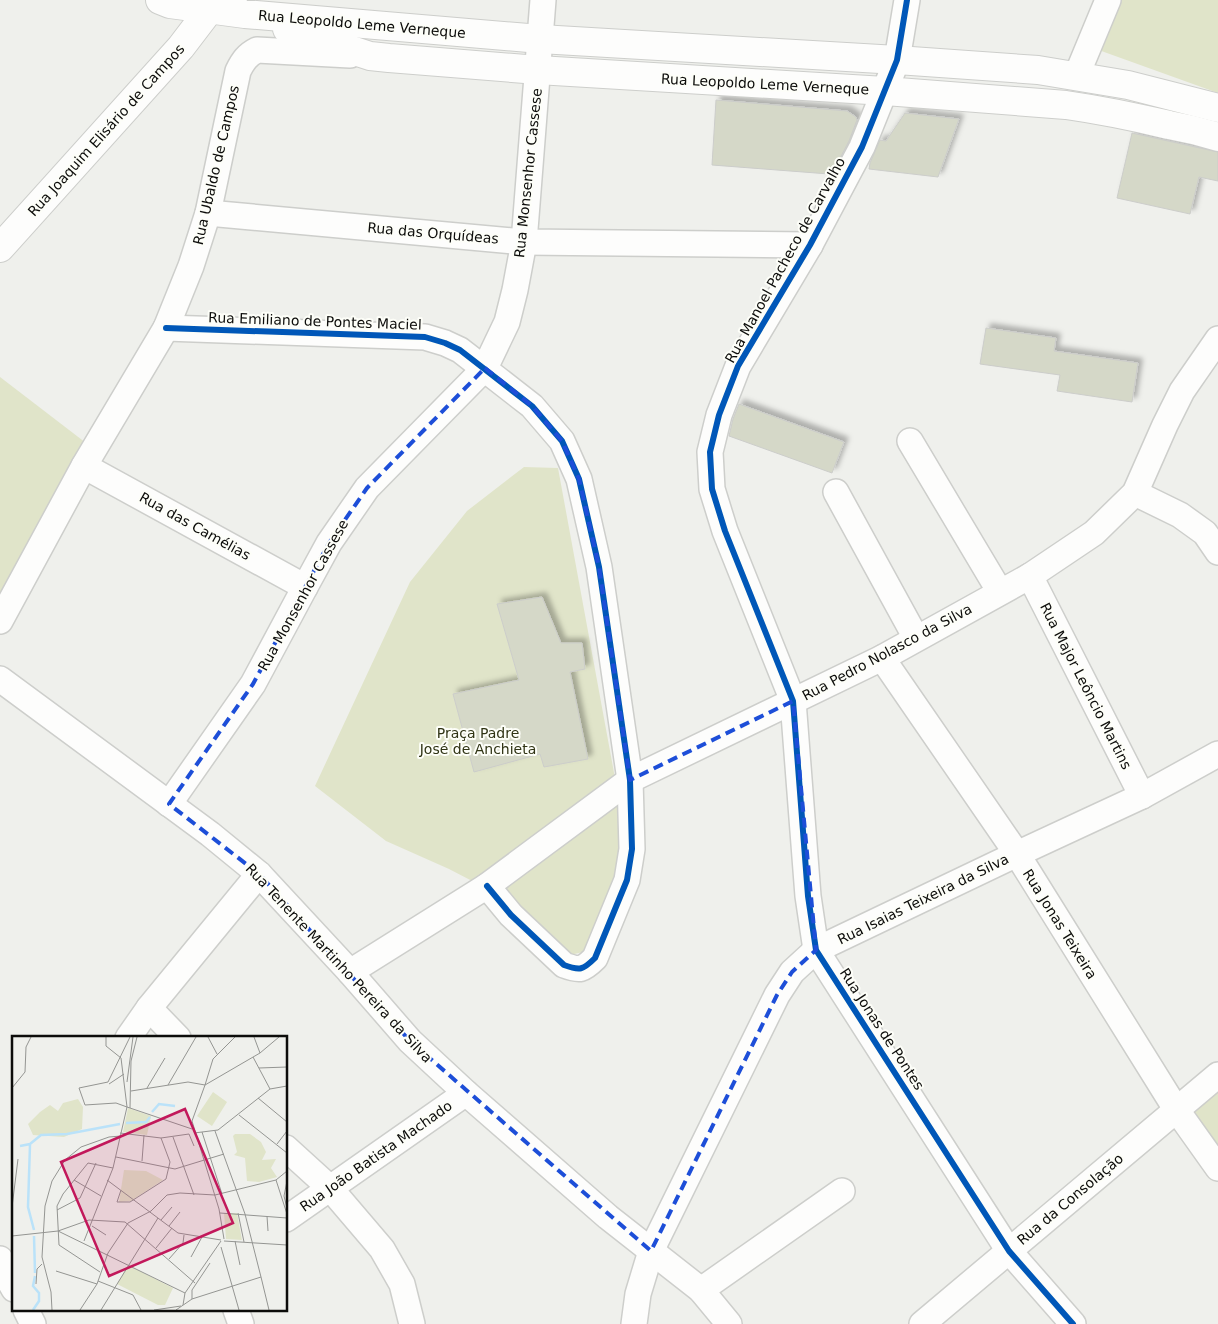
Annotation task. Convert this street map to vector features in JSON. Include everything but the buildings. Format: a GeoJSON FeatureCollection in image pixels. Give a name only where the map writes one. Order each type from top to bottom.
{"type":"FeatureCollection","features":[{"type":"Feature","properties":{"kind":"main road"},"geometry":{"type":"LineString","coordinates":[[160,0],[170,4],[210,10],[248,7]]}},
{"type":"Feature","properties":{"kind":"main road","name":"Rua Leopoldo Leme Verneque"},"geometry":{"type":"LineString","coordinates":[[248,7],[540,39],[1038,70],[1128,85],[1218,108]]}},
{"type":"Feature","properties":{"kind":"main road","name":"Rua Leopoldo Leme Verneque"},"geometry":{"type":"LineString","coordinates":[[248,7],[339,46],[370,56],[538,70],[885,91],[1084,108],[1148,120],[1218,137]]}},
{"type":"Feature","properties":{"kind":"main road","name":"Rua Joaquim Elisário de Campos"},"geometry":{"type":"LineString","coordinates":[[0,248],[181,48],[210,10]]}},
{"type":"Feature","properties":{"kind":"street","name":"Rua Monsenhor Cassese"},"geometry":{"type":"LineString","coordinates":[[169,804],[253,684],[329,543],[367,488],[485,368],[506,322],[524,242],[543,0]]}},
{"type":"Feature","properties":{"kind":"street","name":"Rua Manoel Pacheco de Carvalho"},"geometry":{"type":"LineString","coordinates":[[793,701],[726,531],[712,490],[710,452],[719,415],[738,366],[810,245],[862,147],[897,60],[907,0]]}},
{"type":"Feature","properties":{"kind":"street"},"geometry":{"type":"LineString","coordinates":[[1076,77],[1108,0]]}},
{"type":"Feature","properties":{"kind":"street","name":"Rua Ubaldo de Campos"},"geometry":{"type":"LineString","coordinates":[[0,621],[84,466],[166,328],[192,266],[208,213],[238,71],[242,62],[248,54],[257,50],[370,56]]}},
{"type":"Feature","properties":{"kind":"street","name":"Rua das Orquídeas"},"geometry":{"type":"LineString","coordinates":[[208,213],[524,242],[810,245]]}},
{"type":"Feature","properties":{"kind":"street","name":"Rua Emiliano de Pontes Maciel"},"geometry":{"type":"LineString","coordinates":[[166,328],[425,337],[460,350],[485,368],[532,406],[562,441],[579,479],[599,567],[630,780],[632,848],[627,880],[595,958],[586,967],[575,969],[564,965],[510,915],[486,886]]}},
{"type":"Feature","properties":{"kind":"street"},"geometry":{"type":"LineString","coordinates":[[1218,339],[1182,391],[1135,493],[1180,515],[1206,533],[1218,552]]}},
{"type":"Feature","properties":{"kind":"street"},"geometry":{"type":"LineString","coordinates":[[910,441],[1000,592]]}},
{"type":"Feature","properties":{"kind":"street","name":"Rua das Camélias"},"geometry":{"type":"LineString","coordinates":[[84,466],[305,587]]}},
{"type":"Feature","properties":{"kind":"street"},"geometry":{"type":"LineString","coordinates":[[836,492],[916,638]]}},
{"type":"Feature","properties":{"kind":"street","name":"Rua Pedro Nolasco da Silva"},"geometry":{"type":"LineString","coordinates":[[350,972],[486,886],[630,780],[882,658],[1030,576],[1094,533],[1135,493]]}},
{"type":"Feature","properties":{"kind":"street","name":"Rua Major Leôncio Martins"},"geometry":{"type":"LineString","coordinates":[[1030,576],[1142,796]]}},
{"type":"Feature","properties":{"kind":"street","name":"Rua Jonas Teixeira"},"geometry":{"type":"LineString","coordinates":[[882,658],[1017,854],[1176,1109],[1218,1168]]}},
{"type":"Feature","properties":{"kind":"street","name":"Rua Tenente Martinho Pereira da Silva"},"geometry":{"type":"LineString","coordinates":[[0,680],[210,834],[259,874],[350,972],[410,1041],[466,1093],[608,1217],[701,1290],[729,1324]]}},
{"type":"Feature","properties":{"kind":"street","name":"Rua Jonas de Pontes"},"geometry":{"type":"LineString","coordinates":[[793,701],[808,896],[816,950],[1009,1251],[1073,1324]]}},
{"type":"Feature","properties":{"kind":"street","name":"Rua Isaias Teixeira da Silva"},"geometry":{"type":"LineString","coordinates":[[634,1324],[638,1294],[652,1251],[777,995],[792,972],[816,950],[1142,796],[1218,754]]}},
{"type":"Feature","properties":{"kind":"street"},"geometry":{"type":"LineString","coordinates":[[129,1036],[149,1008],[259,874]]}},
{"type":"Feature","properties":{"kind":"street"},"geometry":{"type":"LineString","coordinates":[[149,1008],[176,1036]]}},
{"type":"Feature","properties":{"kind":"street","name":"Rua da Consolação"},"geometry":{"type":"LineString","coordinates":[[922,1324],[1218,1075]]}},
{"type":"Feature","properties":{"kind":"street","name":"Rua João Batista Machado"},"geometry":{"type":"LineString","coordinates":[[288,1218],[466,1093]]}},
{"type":"Feature","properties":{"kind":"street"},"geometry":{"type":"LineString","coordinates":[[288,1150],[330,1188],[382,1249],[402,1284],[412,1324]]}},
{"type":"Feature","properties":{"kind":"street"},"geometry":{"type":"LineString","coordinates":[[701,1290],[842,1191]]}},
{"type":"Feature","properties":{"kind":"street"},"geometry":{"type":"LineString","coordinates":[[0,1259],[12,1286]]}},
{"type":"Feature","properties":{"kind":"street"},"geometry":{"type":"LineString","coordinates":[[27,1312],[33,1324]]}},
{"type":"Feature","properties":{"kind":"street"},"geometry":{"type":"LineString","coordinates":[[237,1312],[241,1324]]}},
{"type":"Feature","properties":{"kind":"highlighted area"},"geometry":{"type":"Polygon","coordinates":[[[485,368],[532,406],[562,441],[579,479],[599,567],[630,780],[793,701],[816,950],[792,972],[777,995],[651,1251],[410,1041],[259,874],[169,804],[253,684],[329,543],[367,488],[485,368]]]}},
{"type":"Feature","properties":{"kind":"green space"},"geometry":{"type":"Polygon","coordinates":[[[1113,0],[1218,0],[1218,93],[1093,48],[1113,0]]]}},
{"type":"Feature","properties":{"kind":"green space"},"geometry":{"type":"Polygon","coordinates":[[[0,377],[86,443],[0,599],[0,377]]]}},
{"type":"Feature","properties":{"kind":"green space","name":"Praça Padre José de Anchieta"},"geometry":{"type":"Polygon","coordinates":[[[524,467],[558,468],[626,838],[620,865],[594,940],[583,952],[570,955],[476,883],[386,841],[315,786],[410,582],[467,511],[524,467]]]}},
{"type":"Feature","properties":{"kind":"green space"},"geometry":{"type":"Polygon","coordinates":[[[1218,1085],[1218,1152],[1187,1111],[1218,1085]]]}},
{"type":"Feature","properties":{"kind":"cycle path"},"geometry":{"type":"LineString","coordinates":[[907,0],[897,60],[862,147],[810,245],[738,366],[719,415],[710,452],[712,489],[725,531],[793,701],[808,896],[816,950],[1009,1251],[1073,1324]]}},
{"type":"Feature","properties":{"kind":"cycle path"},"geometry":{"type":"LineString","coordinates":[[166,328],[425,337],[460,350],[532,406],[562,441],[579,479],[599,567],[630,780],[632,849],[627,880],[595,958],[584,967],[578,969],[564,965],[511,915],[487,886]]}}]}
